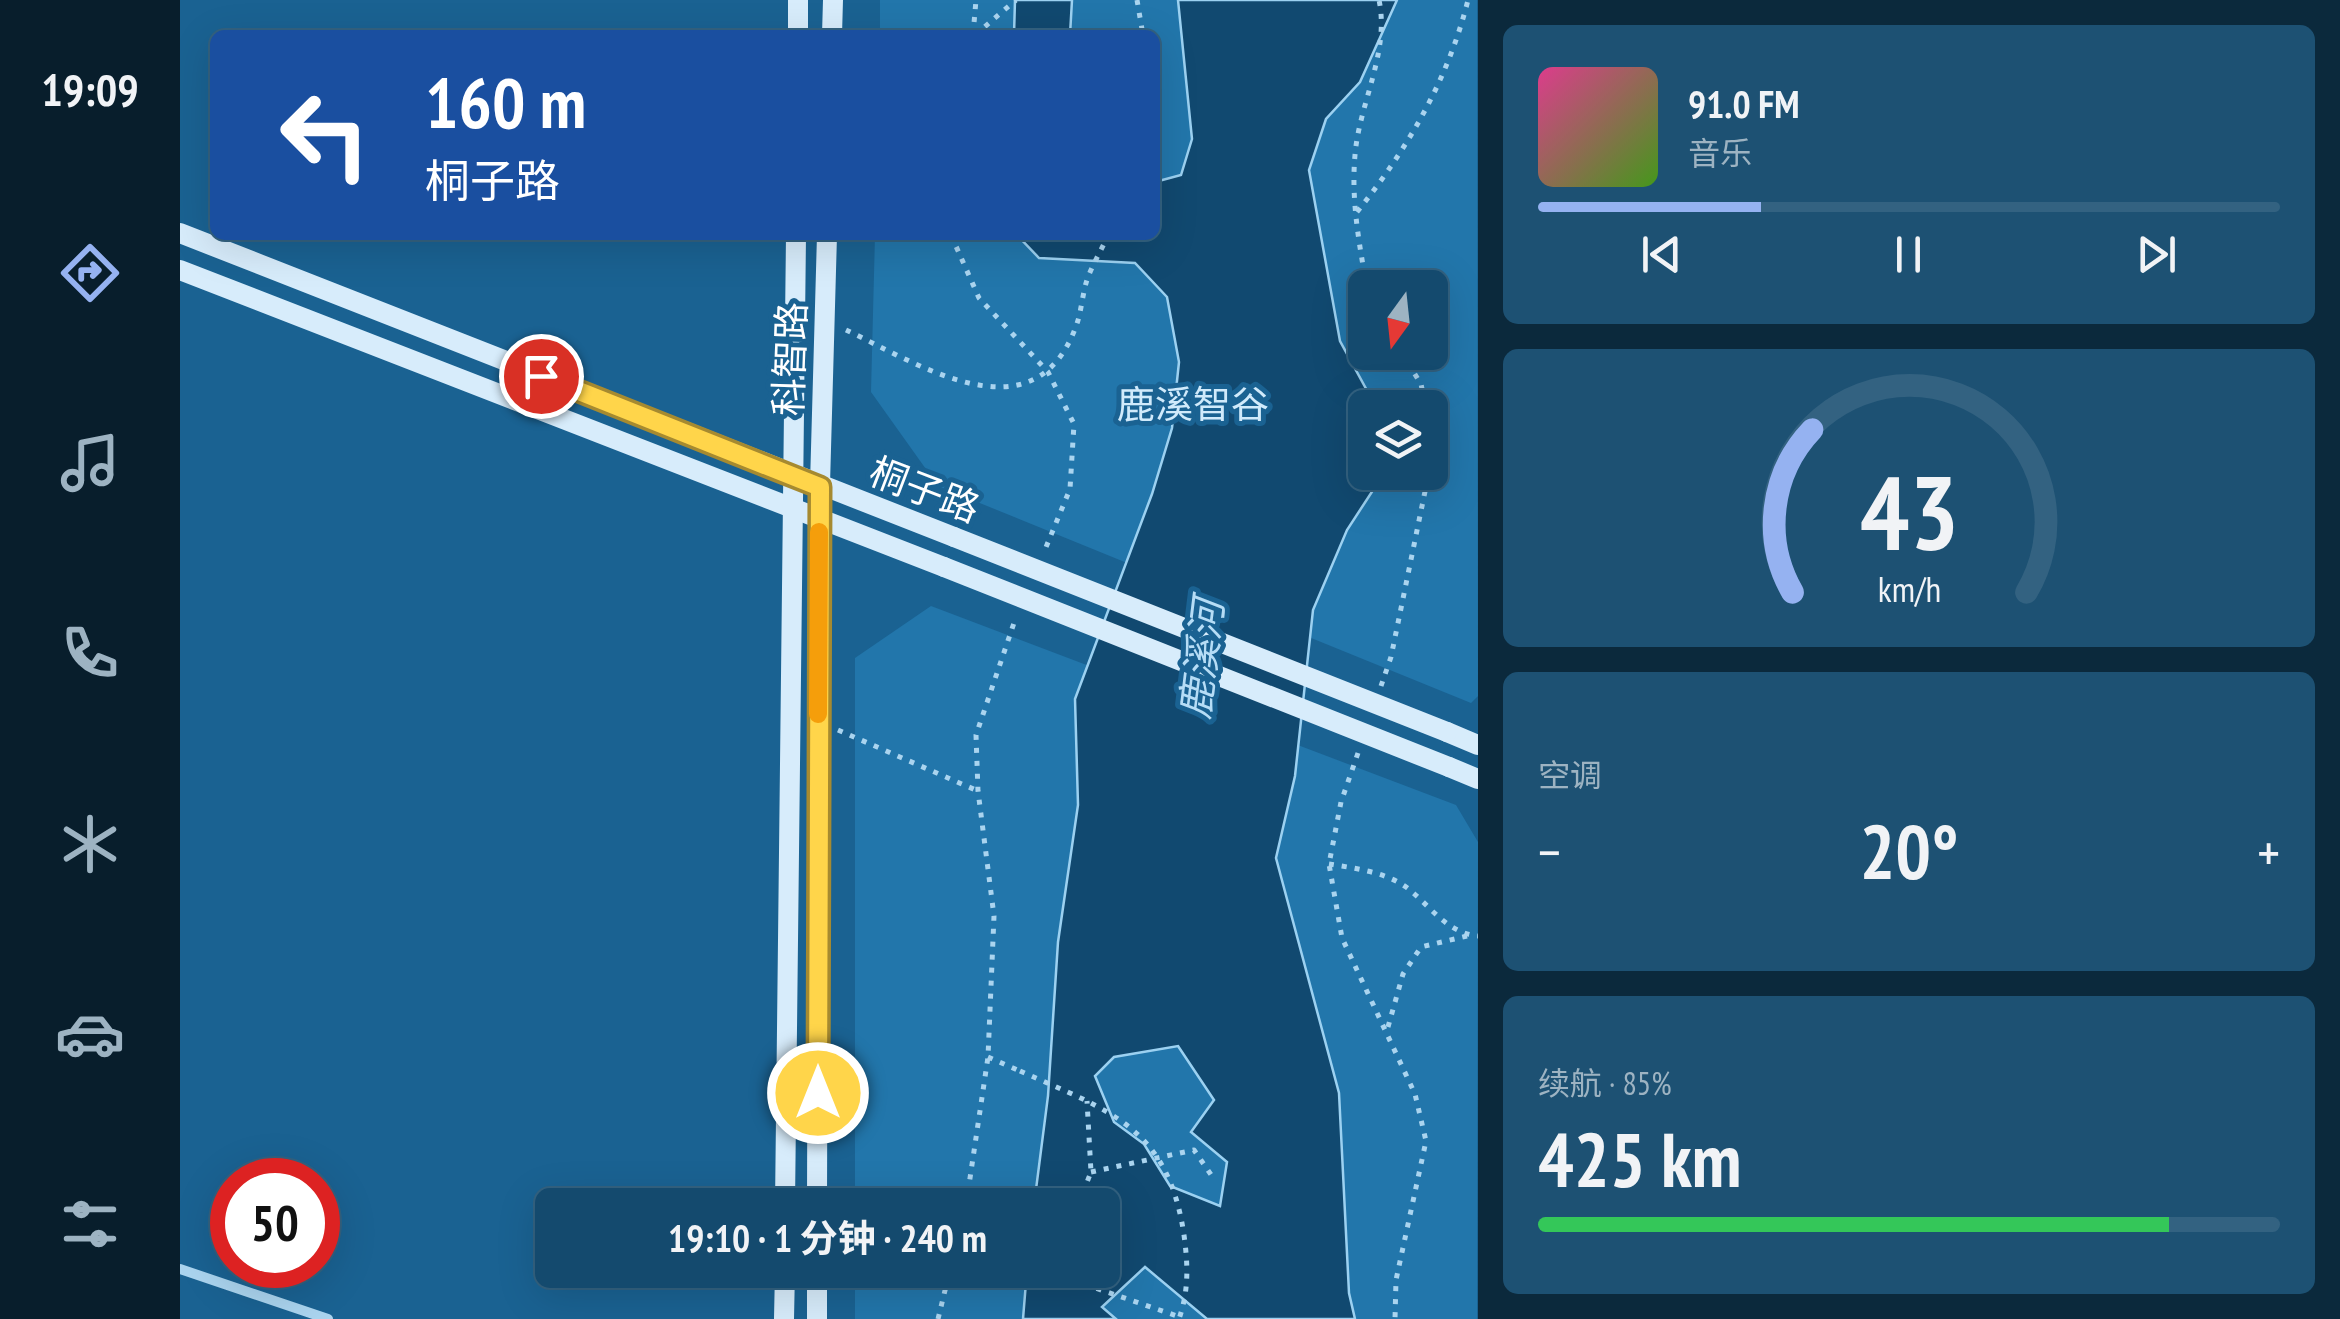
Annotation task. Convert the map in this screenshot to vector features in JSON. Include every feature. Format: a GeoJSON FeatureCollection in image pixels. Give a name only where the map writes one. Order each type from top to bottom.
{"type":"FeatureCollection","features":[{"type":"Feature","properties":{"kind":"main road"},"geometry":{"type":"LineString","coordinates":[[798,0],[798,30]]}},
{"type":"Feature","properties":{"kind":"main road"},"geometry":{"type":"LineString","coordinates":[[832,30],[833,0]]}},
{"type":"Feature","properties":{"kind":"main road","name":"桐子路"},"geometry":{"type":"LineString","coordinates":[[180,233],[1478,745]]}},
{"type":"Feature","properties":{"kind":"main road","name":"科智路"},"geometry":{"type":"LineString","coordinates":[[786,1188],[796,240]]}},
{"type":"Feature","properties":{"kind":"main road","name":"科智路"},"geometry":{"type":"LineString","coordinates":[[817,1188],[819,520],[827,240]]}},
{"type":"Feature","properties":{"kind":"main road","name":"桐子路"},"geometry":{"type":"LineString","coordinates":[[180,270],[1478,779]]}},
{"type":"Feature","properties":{"kind":"main road"},"geometry":{"type":"LineString","coordinates":[[784,1319],[785,1288]]}},
{"type":"Feature","properties":{"kind":"main road"},"geometry":{"type":"LineString","coordinates":[[817,1288],[817,1319]]}},
{"type":"Feature","properties":{"kind":"street"},"geometry":{"type":"LineString","coordinates":[[180,1269],[328,1319]]}},
{"type":"Feature","properties":{"kind":"path"},"geometry":{"type":"LineString","coordinates":[[974,30],[976,0]]}},
{"type":"Feature","properties":{"kind":"path"},"geometry":{"type":"LineString","coordinates":[[981,30],[1016,0]]}},
{"type":"Feature","properties":{"kind":"path"},"geometry":{"type":"LineString","coordinates":[[1137,0],[1142,30]]}},
{"type":"Feature","properties":{"kind":"path"},"geometry":{"type":"LineString","coordinates":[[1364,270],[1355,214],[1355,153],[1376,65],[1379,0]]}},
{"type":"Feature","properties":{"kind":"path"},"geometry":{"type":"LineString","coordinates":[[1355,214],[1418,126],[1454,54],[1468,0]]}},
{"type":"Feature","properties":{"kind":"path"},"geometry":{"type":"LineString","coordinates":[[953,240],[979,298],[1048,372],[1074,424],[1070,489],[1043,554]]}},
{"type":"Feature","properties":{"kind":"path"},"geometry":{"type":"LineString","coordinates":[[825,320],[964,385],[1014,387],[1048,372],[1075,330],[1088,278],[1106,240]]}},
{"type":"Feature","properties":{"kind":"path"},"geometry":{"type":"LineString","coordinates":[[1379,693],[1391,656],[1425,490]]}},
{"type":"Feature","properties":{"kind":"path"},"geometry":{"type":"LineString","coordinates":[[969,1188],[988,1057],[994,916],[978,791],[976,735],[1001,653],[1022,604]]}},
{"type":"Feature","properties":{"kind":"path"},"geometry":{"type":"LineString","coordinates":[[818,721],[978,791]]}},
{"type":"Feature","properties":{"kind":"path"},"geometry":{"type":"LineString","coordinates":[[1360,747],[1341,802],[1329,864],[1342,938],[1415,1094],[1426,1141],[1396,1280],[1395,1319]]}},
{"type":"Feature","properties":{"kind":"path"},"geometry":{"type":"LineString","coordinates":[[1329,864],[1360,868],[1404,885],[1442,921],[1474,936]]}},
{"type":"Feature","properties":{"kind":"path"},"geometry":{"type":"LineString","coordinates":[[1387,1028],[1403,974],[1421,947],[1474,936]]}},
{"type":"Feature","properties":{"kind":"path"},"geometry":{"type":"LineString","coordinates":[[988,1057],[1088,1101],[1128,1124],[1162,1160],[1181,1217],[1189,1272],[1180,1318],[1095,1288]]}},
{"type":"Feature","properties":{"kind":"path"},"geometry":{"type":"LineString","coordinates":[[1084,1188],[1090,1172],[1088,1101]]}},
{"type":"Feature","properties":{"kind":"path"},"geometry":{"type":"LineString","coordinates":[[1090,1172],[1194,1150],[1214,1179]]}},
{"type":"Feature","properties":{"kind":"path"},"geometry":{"type":"LineString","coordinates":[[938,1319],[946,1288]]}},
{"type":"Feature","properties":{"kind":"green space","name":"鹿溪智谷"},"geometry":{"type":"Polygon","coordinates":[[[880,0],[1477,0],[1478,696],[1471,703],[938,486],[871,392],[875,240],[1160,240],[1160,30],[880,30],[880,0]]]}},
{"type":"Feature","properties":{"kind":"green space"},"geometry":{"type":"Polygon","coordinates":[[[931,606],[1456,805],[1478,842],[1477,1319],[855,1319],[855,1288],[1120,1288],[1120,1188],[855,1188],[855,658],[931,606]]]}},
{"type":"Feature","properties":{"kind":"water"},"geometry":{"type":"Polygon","coordinates":[[[1015,0],[1072,0],[1070,30],[1014,30],[1015,0]]]}},
{"type":"Feature","properties":{"kind":"water","name":"鹿溪河"},"geometry":{"type":"Polygon","coordinates":[[[1178,0],[1397,0],[1360,82],[1326,119],[1309,170],[1340,341],[1348,356],[1348,370],[1356,370],[1367,390],[1348,390],[1348,490],[1373,490],[1347,530],[1313,610],[1295,776],[1276,858],[1339,1093],[1349,1293],[1355,1319],[1207,1319],[1145,1267],[1102,1307],[1116,1319],[1023,1319],[1026,1288],[1120,1288],[1120,1188],[1036,1188],[1048,1096],[1058,942],[1078,805],[1075,699],[1152,494],[1172,428],[1179,362],[1167,297],[1135,263],[1039,258],[1022,240],[1160,240],[1160,181],[1181,175],[1192,139],[1178,0]],[[1178,1046],[1114,1057],[1095,1076],[1114,1122],[1144,1144],[1170,1186],[1220,1206],[1227,1162],[1191,1132],[1214,1100],[1178,1046]]]}},
{"type":"Feature","properties":{"kind":"slow traffic"},"geometry":{"type":"LineString","coordinates":[[818,714],[819,532]]}},
{"type":"Feature","properties":{"kind":"route"},"geometry":{"type":"LineString","coordinates":[[541,376],[820,487],[818,1093]]}}]}
